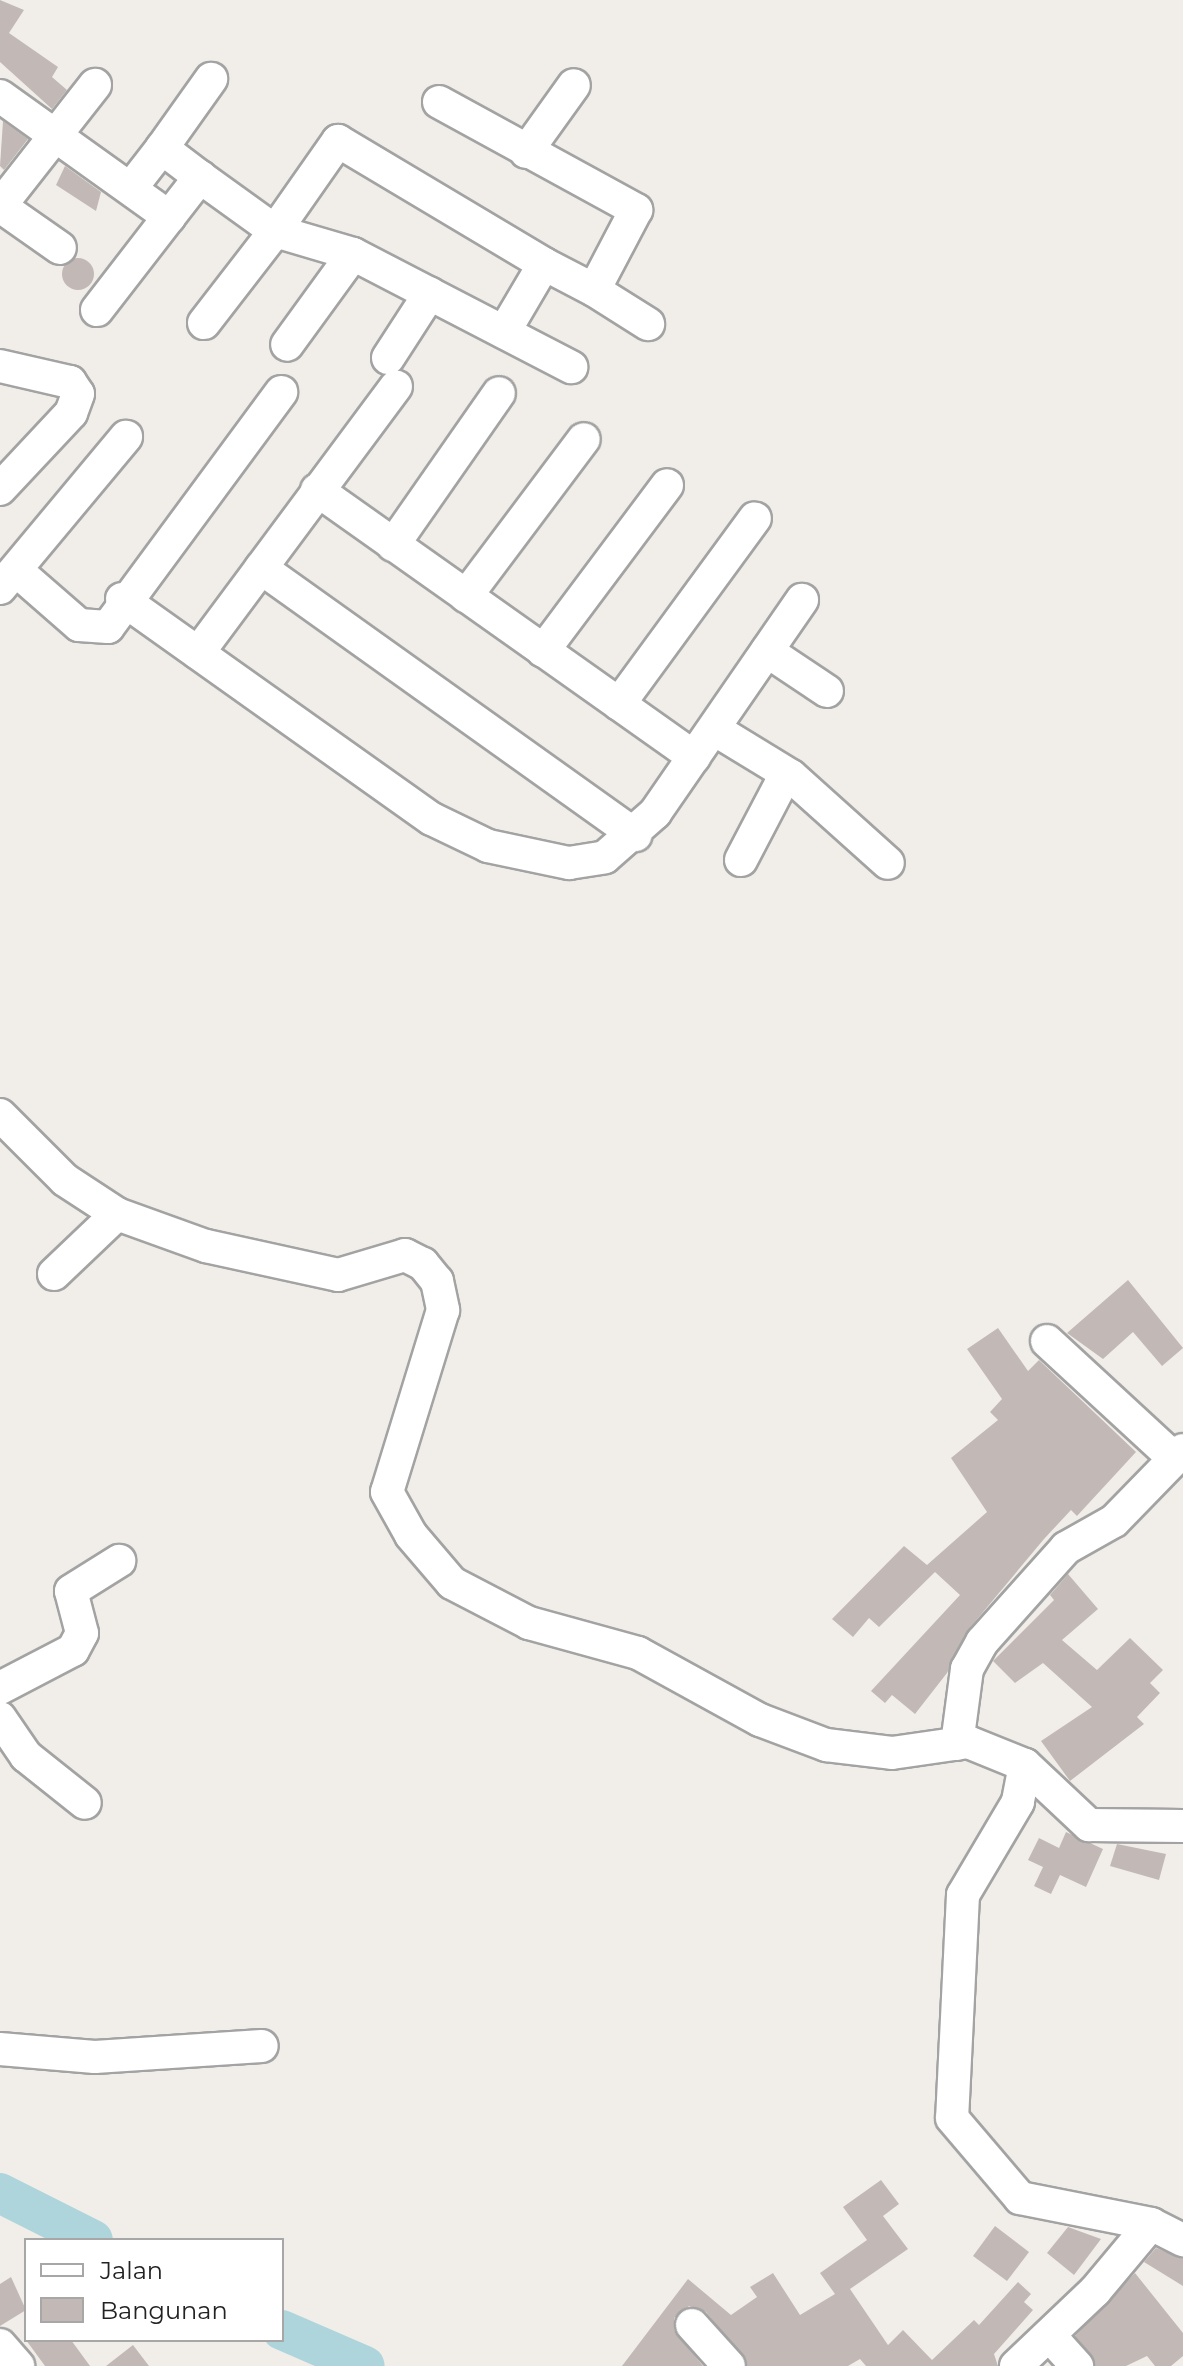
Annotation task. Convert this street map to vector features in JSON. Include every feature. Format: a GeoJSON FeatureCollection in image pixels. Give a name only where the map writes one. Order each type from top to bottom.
{"type":"FeatureCollection","features":[{"type":"Feature","properties":{"kind":"street"},"geometry":{"type":"LineString","coordinates":[[131,188],[211,79]]}},
{"type":"Feature","properties":{"kind":"street"},"geometry":{"type":"LineString","coordinates":[[60,248],[0,206],[95,85]]}},
{"type":"Feature","properties":{"kind":"street"},"geometry":{"type":"LineString","coordinates":[[526,152],[574,85]]}},
{"type":"Feature","properties":{"kind":"street"},"geometry":{"type":"LineString","coordinates":[[0,96],[53,138],[131,188],[169,217]]}},
{"type":"Feature","properties":{"kind":"street"},"geometry":{"type":"LineString","coordinates":[[439,102],[636,210],[594,290]]}},
{"type":"Feature","properties":{"kind":"street"},"geometry":{"type":"LineString","coordinates":[[204,323],[275,231],[338,141],[648,324]]}},
{"type":"Feature","properties":{"kind":"street"},"geometry":{"type":"LineString","coordinates":[[162,148],[275,231],[353,254],[571,367]]}},
{"type":"Feature","properties":{"kind":"street"},"geometry":{"type":"LineString","coordinates":[[97,310],[200,177]]}},
{"type":"Feature","properties":{"kind":"street"},"geometry":{"type":"LineString","coordinates":[[287,345],[353,254]]}},
{"type":"Feature","properties":{"kind":"street"},"geometry":{"type":"LineString","coordinates":[[504,332],[544,264]]}},
{"type":"Feature","properties":{"kind":"street"},"geometry":{"type":"LineString","coordinates":[[198,653],[317,490],[392,372],[430,293]]}},
{"type":"Feature","properties":{"kind":"street"},"geometry":{"type":"LineString","coordinates":[[0,366],[70,382],[78,394],[71,413],[3,481]]}},
{"type":"Feature","properties":{"kind":"street"},"geometry":{"type":"LineString","coordinates":[[126,437],[8,580],[95,631],[120,618],[122,599],[281,392]]}},
{"type":"Feature","properties":{"kind":"street"},"geometry":{"type":"LineString","coordinates":[[393,545],[499,393]]}},
{"type":"Feature","properties":{"kind":"street"},"geometry":{"type":"LineString","coordinates":[[466,596],[584,439]]}},
{"type":"Feature","properties":{"kind":"street"},"geometry":{"type":"LineString","coordinates":[[543,651],[667,485]]}},
{"type":"Feature","properties":{"kind":"street"},"geometry":{"type":"LineString","coordinates":[[317,490],[694,757]]}},
{"type":"Feature","properties":{"kind":"street"},"geometry":{"type":"LineString","coordinates":[[619,704],[755,518]]}},
{"type":"Feature","properties":{"kind":"street"},"geometry":{"type":"LineString","coordinates":[[261,568],[635,835]]}},
{"type":"Feature","properties":{"kind":"street"},"geometry":{"type":"LineString","coordinates":[[122,599],[432,819],[488,846],[587,863],[635,835],[714,729],[802,600]]}},
{"type":"Feature","properties":{"kind":"street"},"geometry":{"type":"LineString","coordinates":[[767,651],[827,691]]}},
{"type":"Feature","properties":{"kind":"street"},"geometry":{"type":"LineString","coordinates":[[714,729],[786,774],[888,863]]}},
{"type":"Feature","properties":{"kind":"street"},"geometry":{"type":"LineString","coordinates":[[741,860],[786,774]]}},
{"type":"Feature","properties":{"kind":"street"},"geometry":{"type":"LineString","coordinates":[[0,1115],[65,1180],[117,1214],[206,1246],[338,1275],[405,1255],[423,1264],[437,1281],[443,1310],[387,1492],[411,1535],[452,1583],[529,1623],[638,1653],[760,1720],[826,1745],[892,1753],[957,1744],[1002,1750],[1025,1765],[1089,1825],[1183,1826]]}},
{"type":"Feature","properties":{"kind":"street"},"geometry":{"type":"LineString","coordinates":[[54,1274],[117,1214]]}},
{"type":"Feature","properties":{"kind":"street"},"geometry":{"type":"LineString","coordinates":[[957,1744],[967,1669],[982,1642],[1066,1548],[1114,1521],[1179,1454],[1047,1341]]}},
{"type":"Feature","properties":{"kind":"street"},"geometry":{"type":"LineString","coordinates":[[0,1688],[73,1650],[82,1633],[71,1591],[119,1561]]}},
{"type":"Feature","properties":{"kind":"street"},"geometry":{"type":"LineString","coordinates":[[4,1738],[85,1803]]}},
{"type":"Feature","properties":{"kind":"street"},"geometry":{"type":"LineString","coordinates":[[1025,1765],[1018,1802],[963,1895],[952,2118],[1020,2198],[1151,2224],[1183,2240]]}},
{"type":"Feature","properties":{"kind":"street"},"geometry":{"type":"LineString","coordinates":[[0,2049],[95,2057],[262,2046]]}},
{"type":"Feature","properties":{"kind":"street"},"geometry":{"type":"LineString","coordinates":[[1016,2366],[1049,2335],[1151,2224]]}},
{"type":"Feature","properties":{"kind":"street"},"geometry":{"type":"LineString","coordinates":[[692,2325],[729,2366]]}},
{"type":"Feature","properties":{"kind":"street"},"geometry":{"type":"LineString","coordinates":[[1049,2335],[1077,2366]]}},
{"type":"Feature","properties":{"kind":"street"},"geometry":{"type":"LineString","coordinates":[[0,2345],[18,2366]]}},
{"type":"Feature","properties":{"kind":"building"},"geometry":{"type":"Polygon","coordinates":[[[0,0],[24,10],[9,33],[58,67],[52,77],[67,90],[52,109],[0,62],[0,0]]]}},
{"type":"Feature","properties":{"kind":"building"},"geometry":{"type":"Polygon","coordinates":[[[3,121],[28,139],[4,170],[0,166],[3,121]]]}},
{"type":"Feature","properties":{"kind":"building"},"geometry":{"type":"Polygon","coordinates":[[[65,166],[101,192],[96,211],[56,185],[65,166]]]}},
{"type":"Feature","properties":{"kind":"building"},"geometry":{"type":"Polygon","coordinates":[[[78,258],[89,263],[94,274],[89,285],[78,290],[67,285],[62,274],[67,263],[78,258]]]}},
{"type":"Feature","properties":{"kind":"building"},"geometry":{"type":"Polygon","coordinates":[[[1128,1280],[1183,1348],[1162,1366],[1133,1332],[1103,1359],[1067,1333],[1128,1280]]]}},
{"type":"Feature","properties":{"kind":"building"},"geometry":{"type":"Polygon","coordinates":[[[998,1328],[1028,1371],[1039,1360],[1136,1452],[1077,1516],[1071,1510],[1044,1539],[968,1630],[947,1673],[915,1714],[892,1695],[885,1703],[871,1691],[960,1595],[935,1572],[879,1627],[869,1618],[853,1637],[832,1619],[904,1546],[927,1565],[987,1512],[951,1458],[998,1420],[990,1412],[1002,1399],[967,1349],[998,1328]]]}},
{"type":"Feature","properties":{"kind":"building"},"geometry":{"type":"Polygon","coordinates":[[[1068,1574],[1098,1609],[1062,1640],[1097,1670],[1130,1638],[1163,1670],[1150,1683],[1160,1693],[1137,1717],[1144,1724],[1070,1781],[1041,1741],[1092,1707],[1043,1663],[1015,1683],[993,1661],[1054,1600],[1050,1595],[1068,1574]]]}},
{"type":"Feature","properties":{"kind":"building"},"geometry":{"type":"Polygon","coordinates":[[[1066,1832],[1103,1849],[1086,1887],[1060,1875],[1051,1894],[1034,1886],[1043,1867],[1028,1860],[1039,1838],[1059,1848],[1066,1832]]]}},
{"type":"Feature","properties":{"kind":"building"},"geometry":{"type":"Polygon","coordinates":[[[1117,1844],[1166,1854],[1159,1880],[1110,1866],[1117,1844]]]}},
{"type":"Feature","properties":{"kind":"building"},"geometry":{"type":"Polygon","coordinates":[[[881,2180],[899,2204],[883,2216],[908,2249],[850,2289],[888,2345],[903,2330],[932,2360],[974,2320],[979,2325],[1018,2282],[1031,2294],[1024,2302],[1033,2310],[994,2354],[998,2366],[866,2366],[860,2359],[848,2366],[747,2366],[706,2312],[689,2306],[674,2318],[674,2330],[703,2366],[622,2366],[688,2279],[731,2315],[757,2297],[750,2287],[773,2273],[800,2315],[835,2294],[820,2273],[867,2240],[843,2207],[881,2180]]]}},
{"type":"Feature","properties":{"kind":"building"},"geometry":{"type":"Polygon","coordinates":[[[995,2226],[1029,2252],[1007,2281],[973,2256],[995,2226]]]}},
{"type":"Feature","properties":{"kind":"building"},"geometry":{"type":"Polygon","coordinates":[[[1068,2227],[1101,2239],[1074,2275],[1047,2253],[1068,2227]]]}},
{"type":"Feature","properties":{"kind":"building"},"geometry":{"type":"Polygon","coordinates":[[[1156,2248],[1183,2259],[1183,2286],[1144,2262],[1156,2248]]]}},
{"type":"Feature","properties":{"kind":"building"},"geometry":{"type":"Polygon","coordinates":[[[1135,2273],[1183,2333],[1183,2356],[1171,2366],[1155,2366],[1147,2356],[1126,2366],[1095,2366],[1075,2336],[1135,2273]]]}},
{"type":"Feature","properties":{"kind":"building"},"geometry":{"type":"Polygon","coordinates":[[[11,2277],[24,2311],[0,2326],[0,2284],[11,2277]]]}},
{"type":"Feature","properties":{"kind":"building"},"geometry":{"type":"Polygon","coordinates":[[[27,2342],[72,2342],[90,2366],[45,2366],[27,2342]]]}},
{"type":"Feature","properties":{"kind":"building"},"geometry":{"type":"Polygon","coordinates":[[[133,2345],[149,2366],[106,2366],[133,2345]]]}},
{"type":"Feature","properties":{"kind":"waterway"},"geometry":{"type":"LineString","coordinates":[[0,2193],[89,2238]]}},
{"type":"Feature","properties":{"kind":"waterway"},"geometry":{"type":"LineString","coordinates":[[284,2331],[365,2366]]}}]}
